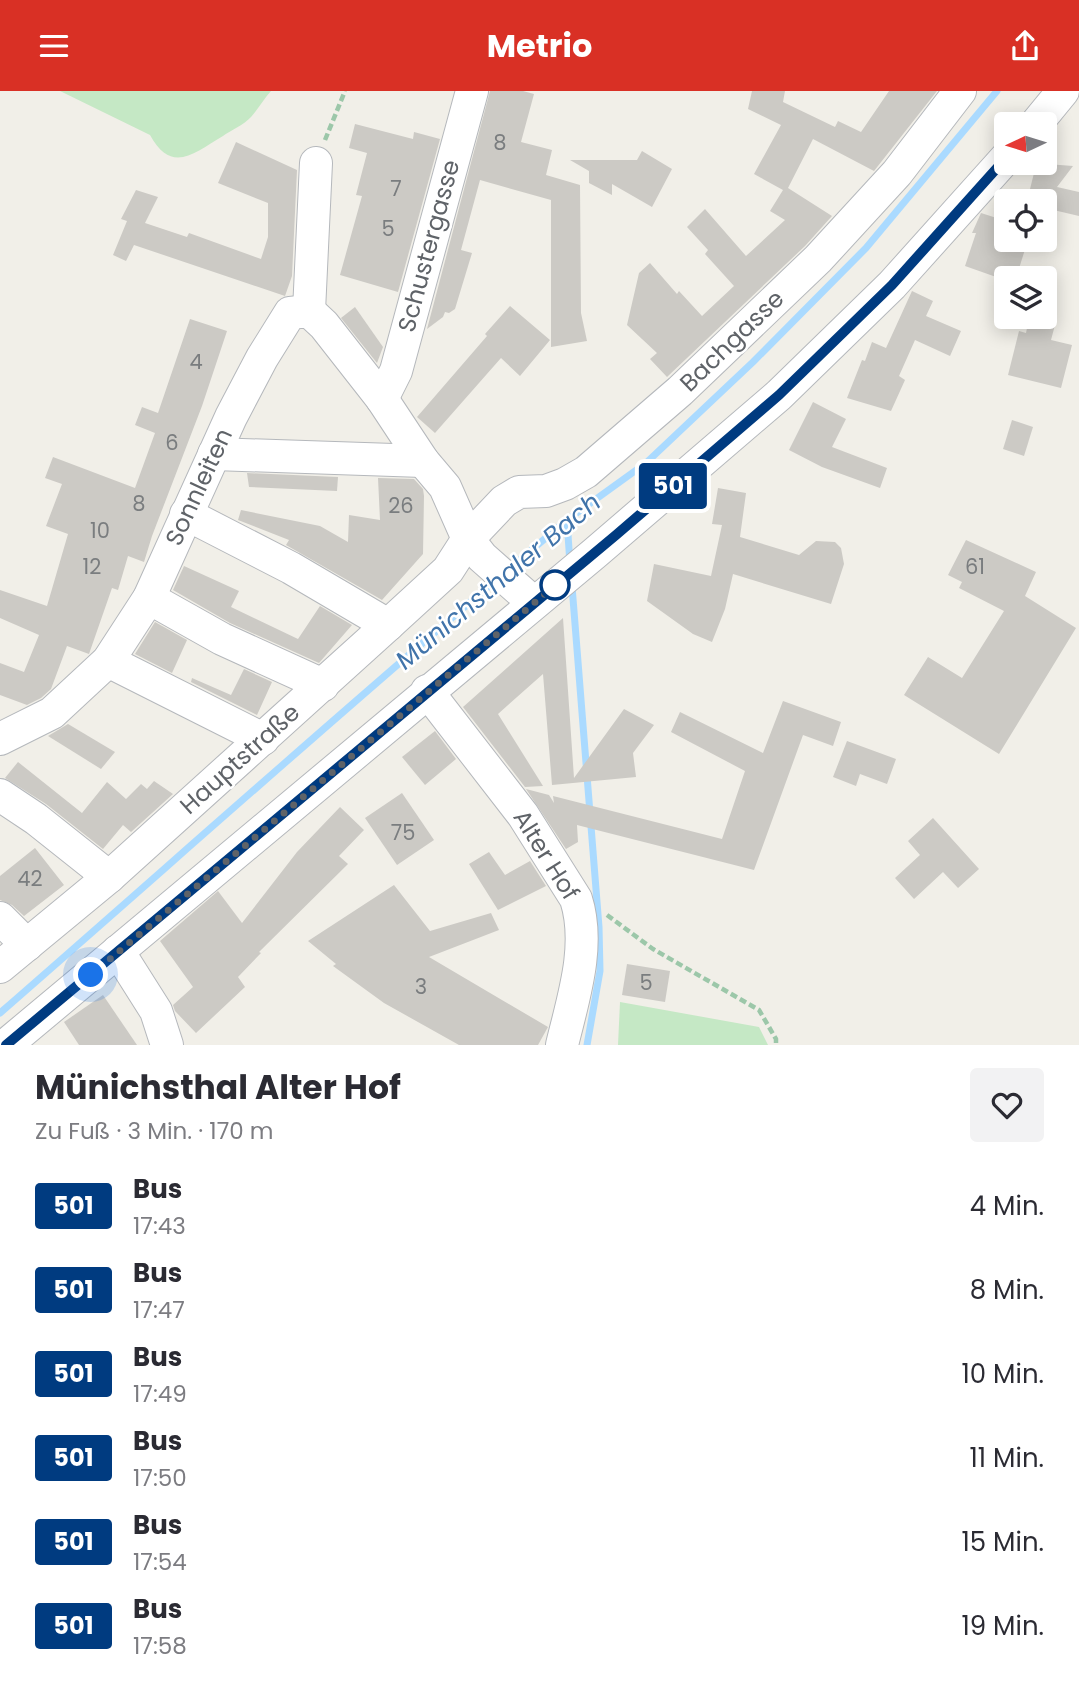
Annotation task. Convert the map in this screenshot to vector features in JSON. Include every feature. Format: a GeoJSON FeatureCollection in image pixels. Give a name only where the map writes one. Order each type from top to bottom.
{"type":"FeatureCollection","features":[{"type":"Feature","properties":{"kind":"street","name":"Schustergasse"},"geometry":{"type":"LineString","coordinates":[[382,399],[396,371],[472,91]]}},
{"type":"Feature","properties":{"kind":"street","name":"Bachgasse"},"geometry":{"type":"LineString","coordinates":[[475,548],[504,501],[519,492],[546,491],[586,473],[680,391],[818,258],[897,173],[960,91]]}},
{"type":"Feature","properties":{"kind":"street"},"geometry":{"type":"LineString","coordinates":[[316,163],[309,311],[324,325],[382,399],[423,461],[444,487],[475,548],[524,594]]}},
{"type":"Feature","properties":{"kind":"street"},"geometry":{"type":"LineString","coordinates":[[6,1045],[427,691],[524,594],[558,583],[779,395],[892,285],[994,171]]}},
{"type":"Feature","properties":{"kind":"street","name":"Sonnleiten"},"geometry":{"type":"LineString","coordinates":[[0,739],[52,713],[108,661],[149,599],[214,454],[262,358],[290,313],[309,311]]}},
{"type":"Feature","properties":{"kind":"street"},"geometry":{"type":"LineString","coordinates":[[214,454],[423,461]]}},
{"type":"Feature","properties":{"kind":"street"},"geometry":{"type":"LineString","coordinates":[[186,514],[291,568],[388,625]]}},
{"type":"Feature","properties":{"kind":"street","name":"Hauptstraße"},"geometry":{"type":"LineString","coordinates":[[0,967],[109,877],[448,569],[475,548]]}},
{"type":"Feature","properties":{"kind":"street"},"geometry":{"type":"LineString","coordinates":[[149,599],[222,639],[323,685]]}},
{"type":"Feature","properties":{"kind":"street"},"geometry":{"type":"LineString","coordinates":[[108,661],[263,739]]}},
{"type":"Feature","properties":{"kind":"street","name":"Alter Hof"},"geometry":{"type":"LineString","coordinates":[[427,691],[523,815],[576,899],[581,913],[582,935],[578,974],[562,1045]]}},
{"type":"Feature","properties":{"kind":"street"},"geometry":{"type":"LineString","coordinates":[[0,795],[36,819],[109,877]]}},
{"type":"Feature","properties":{"kind":"street"},"geometry":{"type":"LineString","coordinates":[[0,918],[27,945]]}},
{"type":"Feature","properties":{"kind":"street"},"geometry":{"type":"LineString","coordinates":[[118,951],[156,1011],[167,1045]]}},
{"type":"Feature","properties":{"kind":"path"},"geometry":{"type":"LineString","coordinates":[[316,163],[345,91]]}},
{"type":"Feature","properties":{"kind":"path"},"geometry":{"type":"LineString","coordinates":[[609,916],[653,949],[759,1010],[776,1039],[776,1045]]}},
{"type":"Feature","properties":{"kind":"green space"},"geometry":{"type":"Polygon","coordinates":[[[60,91],[271,91],[245,123],[193,154],[175,157],[158,147],[150,135],[60,91]]]}},
{"type":"Feature","properties":{"kind":"green space"},"geometry":{"type":"Polygon","coordinates":[[[620,1002],[759,1027],[768,1045],[618,1045],[620,1002]]]}},
{"type":"Feature","properties":{"kind":"building"},"geometry":{"type":"Polygon","coordinates":[[[490,91],[523,91],[534,94],[521,142],[552,150],[546,175],[580,185],[581,313],[587,341],[551,347],[551,200],[480,180],[461,250],[472,253],[455,309],[449,313],[445,312],[443,317],[427,329],[490,91]]]}},
{"type":"Feature","properties":{"kind":"building"},"geometry":{"type":"Polygon","coordinates":[[[752,91],[785,91],[783,102],[835,127],[838,121],[861,132],[889,91],[937,91],[874,171],[813,139],[788,188],[832,216],[805,246],[667,377],[650,359],[657,353],[627,325],[639,273],[650,263],[677,294],[679,291],[702,316],[734,286],[705,254],[708,250],[687,227],[705,209],[746,256],[785,220],[770,211],[783,190],[754,174],[781,125],[748,109],[752,91]]]}},
{"type":"Feature","properties":{"kind":"building"},"geometry":{"type":"Polygon","coordinates":[[[355,124],[413,139],[414,132],[440,139],[398,292],[340,275],[362,196],[356,195],[367,153],[349,148],[355,124]]]}},
{"type":"Feature","properties":{"kind":"building"},"geometry":{"type":"Polygon","coordinates":[[[236,142],[297,170],[292,276],[285,296],[134,245],[126,261],[113,255],[127,221],[121,219],[136,190],[158,197],[145,223],[187,237],[189,233],[261,259],[268,237],[268,203],[218,183],[236,142]]]}},
{"type":"Feature","properties":{"kind":"building"},"geometry":{"type":"Polygon","coordinates":[[[642,151],[672,169],[652,207],[612,184],[612,195],[589,183],[589,171],[570,160],[637,160],[642,151]]]}},
{"type":"Feature","properties":{"kind":"building"},"geometry":{"type":"Polygon","coordinates":[[[1057,165],[1073,166],[1057,187],[1079,192],[1079,216],[1057,211],[1057,189],[1030,189],[1034,175],[1057,175],[1057,165]]]}},
{"type":"Feature","properties":{"kind":"building"},"geometry":{"type":"Polygon","coordinates":[[[981,213],[994,217],[994,252],[1024,252],[1020,266],[994,266],[994,276],[965,266],[976,233],[972,233],[981,213]]]}},
{"type":"Feature","properties":{"kind":"building"},"geometry":{"type":"Polygon","coordinates":[[[912,291],[933,301],[926,316],[961,331],[950,356],[915,340],[899,376],[905,380],[891,411],[847,398],[872,342],[886,348],[912,291]]]}},
{"type":"Feature","properties":{"kind":"building"},"geometry":{"type":"Polygon","coordinates":[[[510,306],[550,340],[520,376],[501,358],[435,433],[417,417],[510,306]]]}},
{"type":"Feature","properties":{"kind":"building"},"geometry":{"type":"Polygon","coordinates":[[[355,307],[383,347],[377,363],[341,318],[355,307]]]}},
{"type":"Feature","properties":{"kind":"building"},"geometry":{"type":"Polygon","coordinates":[[[190,319],[227,331],[144,562],[128,556],[118,590],[112,588],[89,654],[67,646],[51,689],[27,705],[0,695],[0,663],[24,672],[39,635],[0,618],[0,590],[47,606],[68,534],[46,526],[62,484],[45,478],[53,457],[135,488],[155,433],[135,425],[142,407],[158,413],[190,319]]]}},
{"type":"Feature","properties":{"kind":"building"},"geometry":{"type":"Polygon","coordinates":[[[1027,329],[1054,329],[1051,340],[1072,345],[1061,388],[1008,375],[1019,331],[1026,333],[1027,329]]]}},
{"type":"Feature","properties":{"kind":"building"},"geometry":{"type":"Polygon","coordinates":[[[813,402],[846,419],[832,447],[887,468],[880,488],[822,467],[789,450],[813,402]]]}},
{"type":"Feature","properties":{"kind":"building"},"geometry":{"type":"Polygon","coordinates":[[[1012,420],[1033,427],[1024,456],[1003,449],[1012,420]]]}},
{"type":"Feature","properties":{"kind":"building"},"geometry":{"type":"Polygon","coordinates":[[[247,473],[338,477],[337,491],[249,487],[247,473]]]}},
{"type":"Feature","properties":{"kind":"building"},"geometry":{"type":"Polygon","coordinates":[[[378,478],[414,479],[423,489],[424,496],[423,554],[382,600],[286,545],[289,540],[238,520],[241,510],[320,526],[348,542],[349,515],[380,520],[378,478]]]}},
{"type":"Feature","properties":{"kind":"building"},"geometry":{"type":"Polygon","coordinates":[[[718,488],[746,493],[740,537],[799,555],[816,541],[835,542],[841,548],[844,564],[831,604],[733,574],[725,609],[712,642],[693,634],[647,601],[654,564],[711,576],[722,525],[712,524],[718,488]]]}},
{"type":"Feature","properties":{"kind":"building"},"geometry":{"type":"Polygon","coordinates":[[[966,540],[1036,572],[1025,596],[1076,628],[999,754],[904,695],[928,657],[962,678],[1004,611],[959,588],[962,582],[948,575],[966,540]]]}},
{"type":"Feature","properties":{"kind":"building"},"geometry":{"type":"Polygon","coordinates":[[[184,566],[239,591],[231,607],[298,639],[320,606],[352,625],[319,663],[230,623],[173,590],[184,566]]]}},
{"type":"Feature","properties":{"kind":"building"},"geometry":{"type":"Polygon","coordinates":[[[563,618],[574,778],[624,709],[654,725],[633,753],[636,777],[552,785],[543,674],[498,714],[543,786],[525,787],[463,707],[563,618]]]}},
{"type":"Feature","properties":{"kind":"building"},"geometry":{"type":"Polygon","coordinates":[[[155,622],[187,640],[172,673],[135,654],[155,622]]]}},
{"type":"Feature","properties":{"kind":"building"},"geometry":{"type":"Polygon","coordinates":[[[244,669],[272,682],[257,715],[191,682],[192,678],[231,695],[244,669]]]}},
{"type":"Feature","properties":{"kind":"building"},"geometry":{"type":"Polygon","coordinates":[[[783,701],[841,722],[833,746],[803,735],[754,870],[577,825],[578,842],[566,849],[526,789],[549,795],[554,803],[553,796],[722,839],[745,771],[671,732],[680,712],[763,753],[783,701]]]}},
{"type":"Feature","properties":{"kind":"building"},"geometry":{"type":"Polygon","coordinates":[[[68,724],[115,752],[101,769],[48,736],[68,724]]]}},
{"type":"Feature","properties":{"kind":"building"},"geometry":{"type":"Polygon","coordinates":[[[435,731],[456,759],[425,785],[402,757],[435,731]]]}},
{"type":"Feature","properties":{"kind":"building"},"geometry":{"type":"Polygon","coordinates":[[[847,741],[896,759],[887,784],[860,774],[856,786],[833,777],[847,741]]]}},
{"type":"Feature","properties":{"kind":"building"},"geometry":{"type":"Polygon","coordinates":[[[18,762],[82,813],[107,782],[126,799],[141,784],[147,789],[154,781],[173,794],[131,832],[123,825],[103,849],[46,804],[5,778],[18,762]]]}},
{"type":"Feature","properties":{"kind":"building"},"geometry":{"type":"Polygon","coordinates":[[[402,793],[434,840],[397,865],[365,818],[402,793]]]}},
{"type":"Feature","properties":{"kind":"building"},"geometry":{"type":"Polygon","coordinates":[[[340,807],[364,830],[339,856],[348,864],[259,952],[261,953],[238,977],[245,987],[196,1033],[175,1011],[173,1005],[193,987],[160,941],[218,891],[242,923],[297,852],[340,807]]]}},
{"type":"Feature","properties":{"kind":"building"},"geometry":{"type":"Polygon","coordinates":[[[933,818],[979,869],[958,888],[943,872],[914,899],[895,878],[920,855],[908,841],[933,818]]]}},
{"type":"Feature","properties":{"kind":"building"},"geometry":{"type":"Polygon","coordinates":[[[35,848],[64,885],[24,916],[12,905],[0,900],[0,876],[35,848]]]}},
{"type":"Feature","properties":{"kind":"building"},"geometry":{"type":"Polygon","coordinates":[[[489,852],[505,875],[530,861],[546,886],[498,910],[469,864],[489,852]]]}},
{"type":"Feature","properties":{"kind":"building"},"geometry":{"type":"Polygon","coordinates":[[[394,885],[430,931],[491,913],[499,930],[429,957],[548,1027],[538,1045],[459,1045],[384,1003],[333,966],[336,964],[308,941],[394,885]]]}},
{"type":"Feature","properties":{"kind":"building"},"geometry":{"type":"Polygon","coordinates":[[[627,964],[670,971],[665,1002],[622,995],[627,964]]]}},
{"type":"Feature","properties":{"kind":"building"},"geometry":{"type":"Polygon","coordinates":[[[103,995],[137,1045],[79,1045],[64,1022],[103,995]]]}},
{"type":"Feature","properties":{"kind":"waterway","name":"Münichsthaler Bach"},"geometry":{"type":"LineString","coordinates":[[509,569],[567,520],[646,463],[753,362],[866,248],[997,91]]}},
{"type":"Feature","properties":{"kind":"waterway"},"geometry":{"type":"LineString","coordinates":[[567,520],[570,564]]}},
{"type":"Feature","properties":{"kind":"waterway","name":"Münichsthaler Bach"},"geometry":{"type":"LineString","coordinates":[[0,1013],[495,581]]}},
{"type":"Feature","properties":{"kind":"waterway"},"geometry":{"type":"LineString","coordinates":[[572,586],[599,927],[600,971],[587,1045]]}},
{"type":"Feature","properties":{"kind":"bus line","name":"501"},"geometry":{"type":"LineString","coordinates":[[6,1045],[616,535],[779,395],[892,285],[994,172]]}},
{"type":"Feature","properties":{"kind":"route"},"geometry":{"type":"LineString","coordinates":[[91,975],[558,583],[555,585]]}}]}
